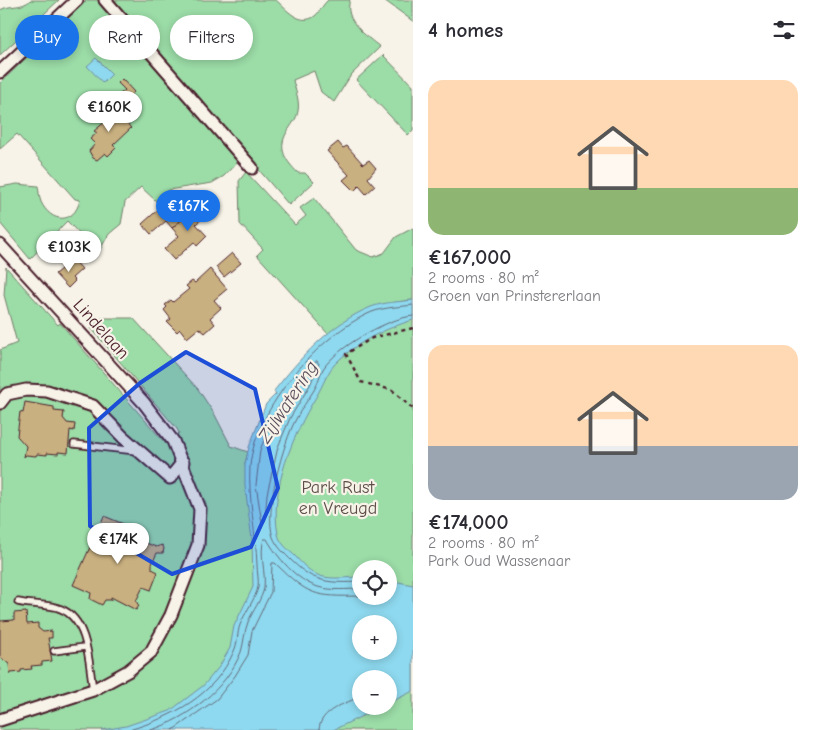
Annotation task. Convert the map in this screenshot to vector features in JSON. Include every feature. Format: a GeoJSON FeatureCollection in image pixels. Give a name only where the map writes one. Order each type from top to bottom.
{"type":"FeatureCollection","features":[{"type":"Feature","properties":{"kind":"street"},"geometry":{"type":"LineString","coordinates":[[0,72],[77,0]]}},
{"type":"Feature","properties":{"kind":"street"},"geometry":{"type":"LineString","coordinates":[[105,0],[252,168]]}},
{"type":"Feature","properties":{"kind":"street","name":"Lindelaan"},"geometry":{"type":"LineString","coordinates":[[0,245],[144,402],[173,440],[200,509],[198,545],[170,615],[151,652],[128,671],[93,690],[0,720]]}},
{"type":"Feature","properties":{"kind":"street"},"geometry":{"type":"LineString","coordinates":[[0,403],[7,394],[26,390],[68,396],[93,406],[170,478],[183,462]]}},
{"type":"Feature","properties":{"kind":"lane"},"geometry":{"type":"LineString","coordinates":[[74,444],[140,452]]}},
{"type":"Feature","properties":{"kind":"lane"},"geometry":{"type":"LineString","coordinates":[[18,602],[61,609],[74,619],[82,629],[93,690]]}},
{"type":"Feature","properties":{"kind":"lane"},"geometry":{"type":"LineString","coordinates":[[54,651],[85,647]]}},
{"type":"Feature","properties":{"kind":"path"},"geometry":{"type":"LineString","coordinates":[[413,328],[372,338],[346,354],[361,382],[392,390],[413,409]]}},
{"type":"Feature","properties":{"kind":"highlighted area"},"geometry":{"type":"Polygon","coordinates":[[[186,352],[255,389],[278,488],[251,547],[172,574],[90,526],[89,428],[140,383],[186,352]]]}},
{"type":"Feature","properties":{"kind":"green space"},"geometry":{"type":"Polygon","coordinates":[[[31,0],[59,0],[43,15],[15,15],[15,41],[0,55],[0,10],[27,3],[31,0]]]}},
{"type":"Feature","properties":{"kind":"green space"},"geometry":{"type":"Polygon","coordinates":[[[87,0],[101,0],[114,15],[89,15],[89,60],[153,60],[239,160],[224,176],[212,183],[168,190],[156,201],[141,187],[125,202],[121,224],[109,234],[98,253],[67,221],[30,259],[0,223],[0,187],[17,184],[38,186],[40,200],[45,209],[50,214],[62,218],[73,214],[80,200],[75,199],[17,134],[0,149],[0,83],[24,60],[79,60],[79,15],[71,15],[87,0]]]}},
{"type":"Feature","properties":{"kind":"green space"},"geometry":{"type":"Polygon","coordinates":[[[113,0],[276,0],[294,16],[309,19],[315,16],[328,0],[350,0],[350,14],[353,21],[363,33],[380,47],[351,75],[334,102],[321,92],[314,71],[293,80],[298,99],[298,111],[284,138],[284,154],[298,173],[305,173],[314,182],[289,205],[160,55],[160,15],[126,15],[113,0]]]}},
{"type":"Feature","properties":{"kind":"green space"},"geometry":{"type":"Polygon","coordinates":[[[384,0],[413,0],[413,22],[410,19],[384,0]]]}},
{"type":"Feature","properties":{"kind":"green space"},"geometry":{"type":"Polygon","coordinates":[[[383,55],[413,86],[413,130],[408,135],[356,80],[383,55]]]}},
{"type":"Feature","properties":{"kind":"green space"},"geometry":{"type":"Polygon","coordinates":[[[246,172],[295,225],[306,216],[300,208],[314,198],[356,250],[373,257],[384,253],[396,237],[413,228],[413,300],[379,307],[358,315],[329,335],[257,255],[263,249],[240,224],[239,181],[246,172]]]}},
{"type":"Feature","properties":{"kind":"green space"},"geometry":{"type":"Polygon","coordinates":[[[6,267],[58,325],[60,323],[166,444],[179,433],[177,429],[91,328],[101,318],[133,318],[198,389],[215,415],[231,446],[248,452],[245,464],[268,589],[196,709],[146,730],[0,730],[0,350],[17,343],[4,295],[6,267]]]}},
{"type":"Feature","properties":{"kind":"green space","name":"Park Rust en Vreugd"},"geometry":{"type":"Polygon","coordinates":[[[413,306],[413,608],[393,605],[397,605],[397,560],[352,560],[352,599],[318,594],[272,569],[272,459],[322,360],[413,306]]]}},
{"type":"Feature","properties":{"kind":"green space"},"geometry":{"type":"Polygon","coordinates":[[[413,664],[413,730],[246,730],[352,708],[352,715],[397,715],[397,674],[413,664]]]}},
{"type":"Feature","properties":{"kind":"water"},"geometry":{"type":"Polygon","coordinates":[[[94,60],[98,60],[112,74],[103,83],[87,66],[94,60]]]}},
{"type":"Feature","properties":{"kind":"water","name":"Zijlwatering"},"geometry":{"type":"Polygon","coordinates":[[[413,300],[413,320],[365,340],[340,359],[329,372],[300,427],[285,462],[277,499],[276,517],[279,538],[310,570],[320,576],[330,578],[352,577],[352,605],[397,605],[397,582],[413,585],[413,691],[397,699],[397,670],[352,670],[352,715],[364,715],[333,730],[102,730],[126,726],[170,711],[204,685],[219,667],[230,648],[234,626],[253,587],[252,539],[245,486],[245,464],[249,447],[266,404],[276,394],[274,391],[294,367],[329,332],[356,314],[376,305],[413,300]]]}},
{"type":"Feature","properties":{"kind":"building"},"geometry":{"type":"Polygon","coordinates":[[[122,79],[134,92],[124,102],[119,100],[123,97],[120,94],[125,90],[118,83],[122,79]]]}},
{"type":"Feature","properties":{"kind":"building"},"geometry":{"type":"Polygon","coordinates":[[[120,107],[127,110],[122,118],[131,128],[113,145],[116,148],[108,156],[105,153],[97,160],[93,158],[89,151],[95,144],[90,139],[97,133],[94,131],[106,121],[102,117],[113,108],[116,111],[120,107]]]}},
{"type":"Feature","properties":{"kind":"building"},"geometry":{"type":"Polygon","coordinates":[[[338,142],[343,148],[347,146],[363,164],[369,160],[376,168],[368,178],[375,186],[366,194],[359,186],[354,191],[343,180],[349,175],[327,151],[338,142]]]}},
{"type":"Feature","properties":{"kind":"building"},"geometry":{"type":"Polygon","coordinates":[[[194,192],[203,202],[172,228],[166,221],[151,234],[142,224],[162,206],[158,202],[168,193],[179,205],[194,192]]]}},
{"type":"Feature","properties":{"kind":"building"},"geometry":{"type":"Polygon","coordinates":[[[203,202],[211,211],[196,224],[207,236],[197,246],[194,242],[174,260],[164,249],[179,236],[172,228],[203,202]]]}},
{"type":"Feature","properties":{"kind":"building"},"geometry":{"type":"Polygon","coordinates":[[[232,253],[241,263],[224,277],[216,267],[232,253]]]}},
{"type":"Feature","properties":{"kind":"building"},"geometry":{"type":"Polygon","coordinates":[[[73,259],[82,269],[72,278],[75,281],[68,288],[55,274],[73,259]]]}},
{"type":"Feature","properties":{"kind":"building"},"geometry":{"type":"Polygon","coordinates":[[[210,269],[227,289],[214,300],[221,308],[210,318],[215,324],[205,333],[199,328],[187,338],[180,329],[177,332],[167,322],[171,319],[164,310],[167,307],[165,305],[171,300],[173,302],[189,289],[186,286],[192,281],[195,283],[210,269]]]}},
{"type":"Feature","properties":{"kind":"building"},"geometry":{"type":"Polygon","coordinates":[[[25,402],[54,407],[54,411],[64,412],[63,418],[67,423],[75,424],[74,431],[70,430],[68,453],[47,453],[47,455],[37,454],[36,456],[26,455],[24,457],[26,446],[17,436],[20,412],[23,413],[25,402]]]}},
{"type":"Feature","properties":{"kind":"building"},"geometry":{"type":"Polygon","coordinates":[[[104,516],[138,530],[134,538],[156,547],[162,545],[164,548],[163,553],[157,553],[152,564],[152,569],[158,572],[151,590],[143,587],[136,601],[139,606],[136,610],[111,597],[111,600],[105,600],[102,605],[90,599],[91,593],[73,585],[104,516]]]}},
{"type":"Feature","properties":{"kind":"building"},"geometry":{"type":"Polygon","coordinates":[[[26,612],[27,624],[38,623],[38,628],[43,632],[52,631],[52,638],[48,638],[52,661],[42,662],[42,665],[31,666],[32,669],[21,670],[21,672],[11,673],[10,675],[9,664],[0,657],[0,621],[14,620],[14,613],[26,612]]]}}]}
